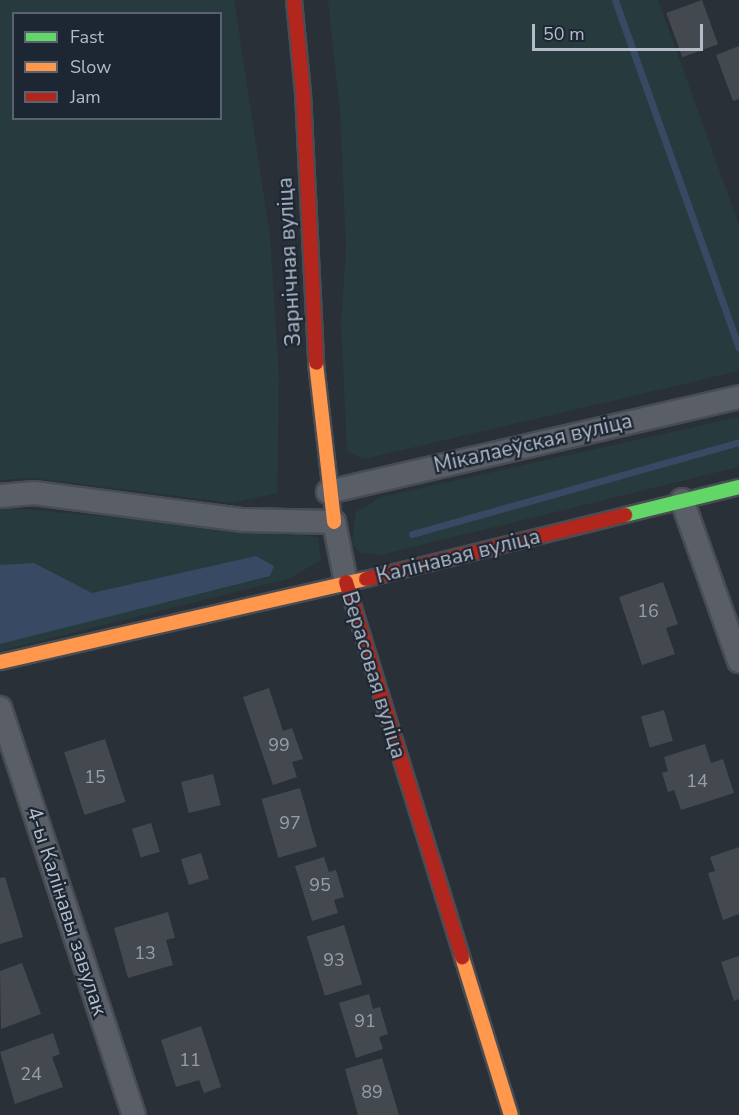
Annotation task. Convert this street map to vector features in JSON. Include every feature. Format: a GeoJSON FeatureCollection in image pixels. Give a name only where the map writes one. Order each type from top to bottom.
{"type":"FeatureCollection","features":[{"type":"Feature","properties":{"kind":"street","name":"Зарнічная вуліца"},"geometry":{"type":"LineString","coordinates":[[294,0],[303,93],[314,344],[328,492],[334,522]]}},
{"type":"Feature","properties":{"kind":"street","name":"Мікалаеўская вуліца"},"geometry":{"type":"LineString","coordinates":[[328,492],[739,397]]}},
{"type":"Feature","properties":{"kind":"street","name":"Калінавая вуліца"},"geometry":{"type":"LineString","coordinates":[[0,662],[346,582],[395,573],[739,487]]}},
{"type":"Feature","properties":{"kind":"street"},"geometry":{"type":"LineString","coordinates":[[0,496],[34,493],[243,520],[334,522]]}},
{"type":"Feature","properties":{"kind":"street"},"geometry":{"type":"LineString","coordinates":[[682,500],[739,660]]}},
{"type":"Feature","properties":{"kind":"street","name":"Верасовая вуліца"},"geometry":{"type":"LineString","coordinates":[[334,522],[346,582],[511,1115]]}},
{"type":"Feature","properties":{"kind":"street","name":"4-ы Калінавы завулак"},"geometry":{"type":"LineString","coordinates":[[0,708],[134,1115]]}},
{"type":"Feature","properties":{"kind":"green space"},"geometry":{"type":"Polygon","coordinates":[[[0,0],[234,0],[270,236],[279,378],[277,493],[232,503],[31,478],[0,480],[0,0]]]}},
{"type":"Feature","properties":{"kind":"green space"},"geometry":{"type":"Polygon","coordinates":[[[328,0],[658,0],[739,225],[739,371],[364,459],[347,451],[341,324],[346,248],[340,111],[328,0]]]}},
{"type":"Feature","properties":{"kind":"green space"},"geometry":{"type":"Polygon","coordinates":[[[739,417],[739,467],[380,555],[361,553],[352,544],[356,512],[381,497],[739,417]]]}},
{"type":"Feature","properties":{"kind":"green space"},"geometry":{"type":"Polygon","coordinates":[[[0,507],[300,534],[318,538],[321,560],[291,578],[0,651],[0,507]]]}},
{"type":"Feature","properties":{"kind":"water"},"geometry":{"type":"Polygon","coordinates":[[[256,556],[274,566],[270,576],[0,644],[0,565],[34,563],[92,593],[256,556]]]}},
{"type":"Feature","properties":{"kind":"building"},"geometry":{"type":"Polygon","coordinates":[[[702,0],[718,44],[682,57],[666,13],[702,0]]]}},
{"type":"Feature","properties":{"kind":"building"},"geometry":{"type":"Polygon","coordinates":[[[739,46],[739,99],[733,101],[716,55],[739,46]]]}},
{"type":"Feature","properties":{"kind":"building"},"geometry":{"type":"Polygon","coordinates":[[[663,582],[678,624],[666,628],[675,654],[642,665],[619,597],[663,582]]]}},
{"type":"Feature","properties":{"kind":"building"},"geometry":{"type":"Polygon","coordinates":[[[269,688],[283,731],[292,728],[303,759],[292,762],[297,777],[273,785],[243,697],[269,688]]]}},
{"type":"Feature","properties":{"kind":"building"},"geometry":{"type":"Polygon","coordinates":[[[664,710],[673,741],[650,747],[641,717],[664,710]]]}},
{"type":"Feature","properties":{"kind":"building"},"geometry":{"type":"Polygon","coordinates":[[[105,739],[125,802],[84,815],[64,752],[105,739]]]}},
{"type":"Feature","properties":{"kind":"building"},"geometry":{"type":"Polygon","coordinates":[[[705,744],[711,763],[723,759],[734,793],[681,810],[674,790],[668,792],[662,773],[668,771],[664,757],[705,744]]]}},
{"type":"Feature","properties":{"kind":"building"},"geometry":{"type":"Polygon","coordinates":[[[213,774],[221,805],[189,813],[181,782],[213,774]]]}},
{"type":"Feature","properties":{"kind":"building"},"geometry":{"type":"Polygon","coordinates":[[[300,788],[317,847],[278,858],[262,799],[300,788]]]}},
{"type":"Feature","properties":{"kind":"building"},"geometry":{"type":"Polygon","coordinates":[[[151,823],[160,852],[141,858],[132,829],[151,823]]]}},
{"type":"Feature","properties":{"kind":"building"},"geometry":{"type":"Polygon","coordinates":[[[739,847],[739,914],[723,920],[708,873],[715,871],[710,857],[739,847]]]}},
{"type":"Feature","properties":{"kind":"building"},"geometry":{"type":"Polygon","coordinates":[[[201,853],[209,879],[189,885],[181,859],[201,853]]]}},
{"type":"Feature","properties":{"kind":"building"},"geometry":{"type":"Polygon","coordinates":[[[324,857],[329,872],[336,870],[344,897],[334,900],[338,913],[312,921],[295,866],[324,857]]]}},
{"type":"Feature","properties":{"kind":"building"},"geometry":{"type":"Polygon","coordinates":[[[5,877],[23,937],[0,944],[0,878],[5,877]]]}},
{"type":"Feature","properties":{"kind":"building"},"geometry":{"type":"Polygon","coordinates":[[[168,912],[175,938],[166,940],[173,965],[128,978],[114,928],[168,912]]]}},
{"type":"Feature","properties":{"kind":"building"},"geometry":{"type":"Polygon","coordinates":[[[344,925],[362,984],[325,996],[307,936],[344,925]]]}},
{"type":"Feature","properties":{"kind":"building"},"geometry":{"type":"Polygon","coordinates":[[[739,956],[739,999],[734,1001],[721,962],[739,956]]]}},
{"type":"Feature","properties":{"kind":"building"},"geometry":{"type":"Polygon","coordinates":[[[22,963],[41,1014],[1,1029],[0,971],[22,963]]]}},
{"type":"Feature","properties":{"kind":"building"},"geometry":{"type":"Polygon","coordinates":[[[369,994],[373,1009],[380,1007],[388,1034],[379,1037],[383,1049],[356,1058],[339,1003],[369,994]]]}},
{"type":"Feature","properties":{"kind":"building"},"geometry":{"type":"Polygon","coordinates":[[[201,1026],[221,1087],[204,1093],[199,1080],[176,1087],[161,1040],[201,1026]]]}},
{"type":"Feature","properties":{"kind":"building"},"geometry":{"type":"Polygon","coordinates":[[[53,1033],[60,1054],[52,1057],[63,1087],[15,1104],[0,1052],[53,1033]]]}},
{"type":"Feature","properties":{"kind":"building"},"geometry":{"type":"Polygon","coordinates":[[[382,1058],[399,1115],[358,1115],[345,1069],[382,1058]]]}},
{"type":"Feature","properties":{"kind":"waterway"},"geometry":{"type":"LineString","coordinates":[[615,0],[739,348]]}},
{"type":"Feature","properties":{"kind":"waterway"},"geometry":{"type":"LineString","coordinates":[[412,534],[739,442]]}},
{"type":"Feature","properties":{"kind":"traffic: fast"},"geometry":{"type":"LineString","coordinates":[[625,515],[739,487]]}},
{"type":"Feature","properties":{"kind":"traffic: slow"},"geometry":{"type":"LineString","coordinates":[[316,363],[334,522]]}},
{"type":"Feature","properties":{"kind":"traffic: slow"},"geometry":{"type":"LineString","coordinates":[[0,662],[366,579]]}},
{"type":"Feature","properties":{"kind":"traffic: slow"},"geometry":{"type":"LineString","coordinates":[[462,957],[511,1115]]}},
{"type":"Feature","properties":{"kind":"traffic: jam"},"geometry":{"type":"LineString","coordinates":[[294,0],[303,93],[316,363]]}},
{"type":"Feature","properties":{"kind":"traffic: jam"},"geometry":{"type":"LineString","coordinates":[[366,579],[625,515]]}},
{"type":"Feature","properties":{"kind":"traffic: jam"},"geometry":{"type":"LineString","coordinates":[[346,582],[462,957]]}}]}
